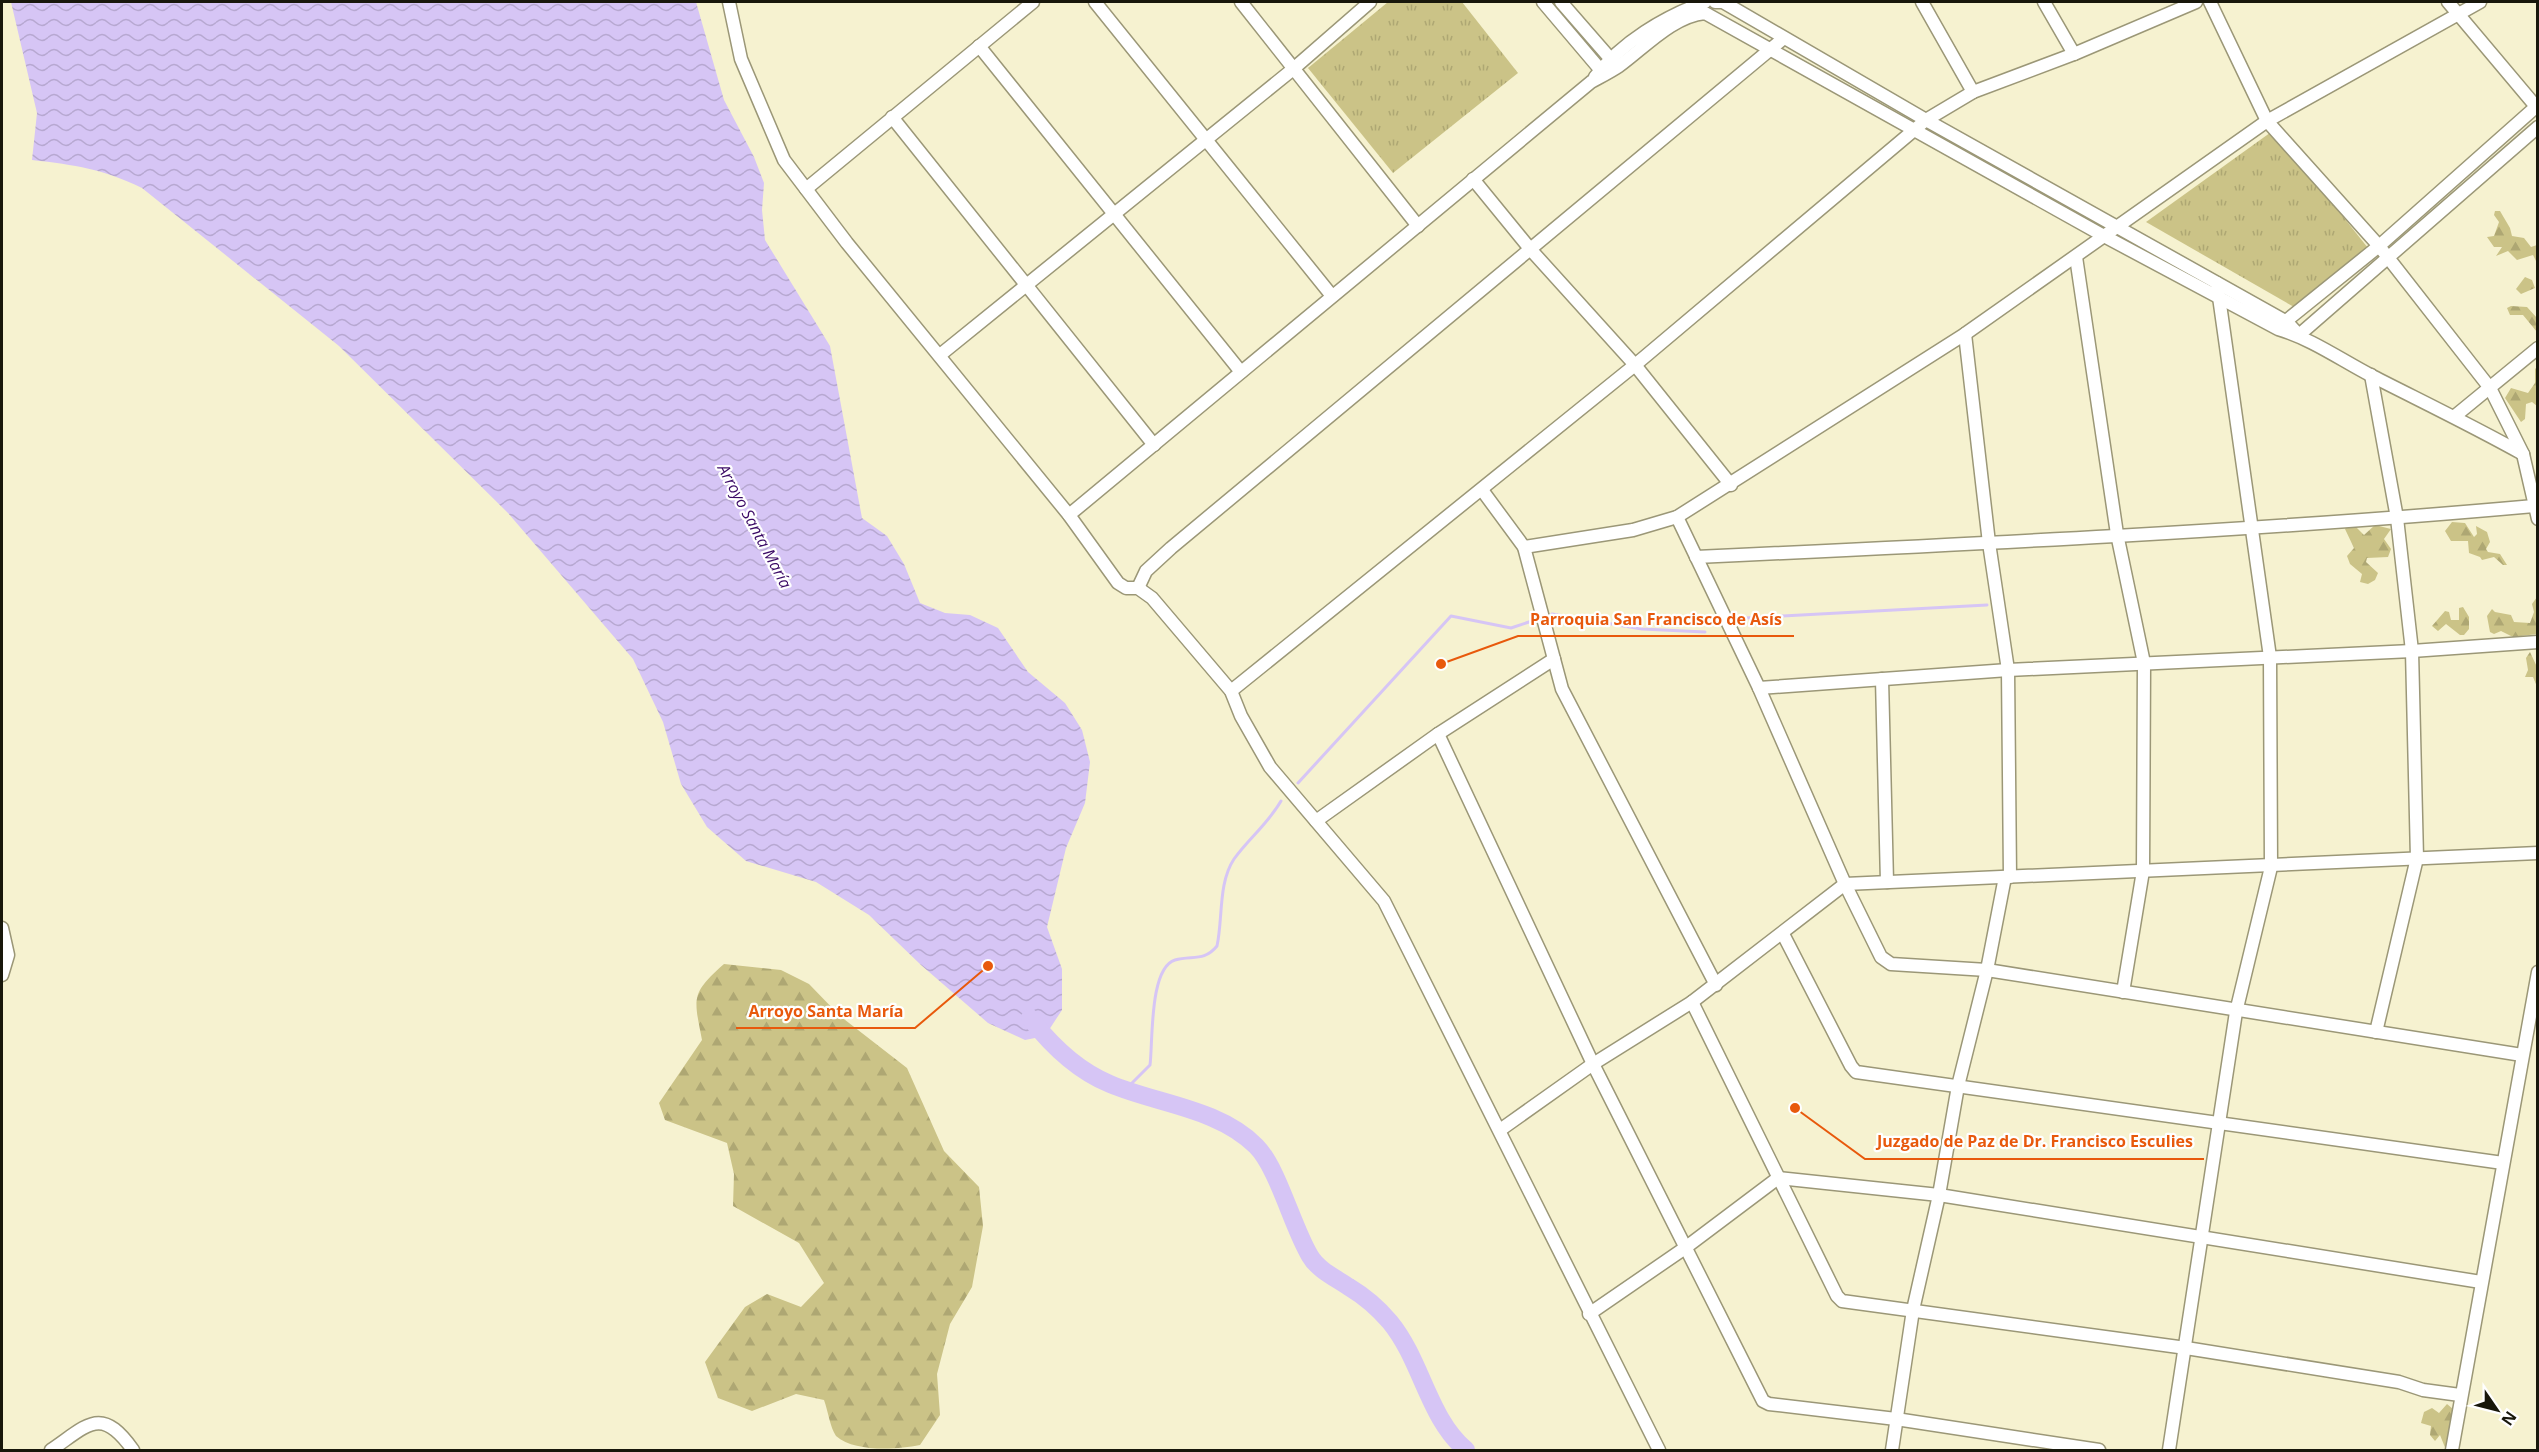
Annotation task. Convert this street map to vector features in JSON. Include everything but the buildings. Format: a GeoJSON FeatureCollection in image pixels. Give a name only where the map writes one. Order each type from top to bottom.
{"type":"FeatureCollection","features":[{"type":"Feature","properties":{"kind":"street"},"geometry":{"type":"LineString","coordinates":[[729,2],[741,59],[784,160],[1069,514],[1118,583],[1126,588],[1138,588],[1171,618],[1232,691],[1260,752],[1384,901],[1659,1450]]}},
{"type":"Feature","properties":{"kind":"street"},"geometry":{"type":"LineString","coordinates":[[806,189],[1033,2]]}},
{"type":"Feature","properties":{"kind":"street"},"geometry":{"type":"LineString","coordinates":[[1095,2],[1332,296]]}},
{"type":"Feature","properties":{"kind":"street"},"geometry":{"type":"LineString","coordinates":[[1240,2],[1418,226]]}},
{"type":"Feature","properties":{"kind":"street"},"geometry":{"type":"LineString","coordinates":[[940,355],[1292,70],[1370,2]]}},
{"type":"Feature","properties":{"kind":"street"},"geometry":{"type":"LineString","coordinates":[[1543,2],[1603,72]]}},
{"type":"Feature","properties":{"kind":"street"},"geometry":{"type":"LineString","coordinates":[[1561,2],[1613,63]]}},
{"type":"Feature","properties":{"kind":"street"},"geometry":{"type":"LineString","coordinates":[[1069,514],[1603,72],[1653,27],[1705,2]]}},
{"type":"Feature","properties":{"kind":"street"},"geometry":{"type":"LineString","coordinates":[[1715,2],[1723,2],[1926,120],[2217,283],[2299,336],[2455,416],[2523,454]]}},
{"type":"Feature","properties":{"kind":"street"},"geometry":{"type":"LineString","coordinates":[[1922,2],[1973,92]]}},
{"type":"Feature","properties":{"kind":"street"},"geometry":{"type":"LineString","coordinates":[[2044,2],[2074,54]]}},
{"type":"Feature","properties":{"kind":"street"},"geometry":{"type":"LineString","coordinates":[[1232,691],[1635,365],[1926,120],[1973,92],[2074,54],[2196,2]]}},
{"type":"Feature","properties":{"kind":"street"},"geometry":{"type":"LineString","coordinates":[[2210,2],[2267,121],[2379,246],[2490,388],[2523,454],[2538,519]]}},
{"type":"Feature","properties":{"kind":"street"},"geometry":{"type":"LineString","coordinates":[[2282,325],[2379,246],[2537,107],[2448,2]]}},
{"type":"Feature","properties":{"kind":"street"},"geometry":{"type":"LineString","coordinates":[[1524,547],[1633,530],[1677,517],[1731,485],[1965,334],[2267,121],[2480,2]]}},
{"type":"Feature","properties":{"kind":"street"},"geometry":{"type":"LineString","coordinates":[[1613,63],[1693,14],[1706,13],[1719,18],[2104,236],[2217,297],[2282,325]]}},
{"type":"Feature","properties":{"kind":"street"},"geometry":{"type":"LineString","coordinates":[[1138,588],[1146,571],[1171,548],[1784,38]]}},
{"type":"Feature","properties":{"kind":"street"},"geometry":{"type":"LineString","coordinates":[[979,46],[1241,372]]}},
{"type":"Feature","properties":{"kind":"street"},"geometry":{"type":"LineString","coordinates":[[892,117],[1154,445]]}},
{"type":"Feature","properties":{"kind":"street"},"geometry":{"type":"LineString","coordinates":[[2299,336],[2389,260],[2538,127]]}},
{"type":"Feature","properties":{"kind":"street"},"geometry":{"type":"LineString","coordinates":[[1473,179],[1531,250],[1635,365],[1731,485]]}},
{"type":"Feature","properties":{"kind":"street"},"geometry":{"type":"LineString","coordinates":[[2076,257],[2117,534],[2144,663],[2143,871],[2123,992]]}},
{"type":"Feature","properties":{"kind":"street"},"geometry":{"type":"LineString","coordinates":[[2169,1450],[2236,1012],[2271,867],[2270,657],[2217,297],[2217,283]]}},
{"type":"Feature","properties":{"kind":"street"},"geometry":{"type":"LineString","coordinates":[[1892,1450],[1913,1310],[1939,1196],[1958,1086],[2008,877],[2008,669],[1989,543],[1965,334]]}},
{"type":"Feature","properties":{"kind":"street"},"geometry":{"type":"LineString","coordinates":[[2455,416],[2538,348]]}},
{"type":"Feature","properties":{"kind":"street"},"geometry":{"type":"LineString","coordinates":[[2372,375],[2397,518],[2412,651],[2417,858],[2376,1032]]}},
{"type":"Feature","properties":{"kind":"street"},"geometry":{"type":"LineString","coordinates":[[1482,490],[1524,547],[1562,689],[1716,985]]}},
{"type":"Feature","properties":{"kind":"street"},"geometry":{"type":"LineString","coordinates":[[1696,557],[1989,543],[2397,518],[2536,504]]}},
{"type":"Feature","properties":{"kind":"street"},"geometry":{"type":"LineString","coordinates":[[1677,517],[1759,688],[1845,884],[1881,957],[1891,964],[1987,970],[2236,1012],[2522,1055]]}},
{"type":"Feature","properties":{"kind":"street"},"geometry":{"type":"LineString","coordinates":[[1759,688],[2008,669],[2412,651],[2538,642]]}},
{"type":"Feature","properties":{"kind":"street"},"geometry":{"type":"LineString","coordinates":[[1316,821],[1438,734],[1554,659]]}},
{"type":"Feature","properties":{"kind":"street"},"geometry":{"type":"LineString","coordinates":[[1882,679],[1887,882]]}},
{"type":"Feature","properties":{"kind":"street"},"geometry":{"type":"LineString","coordinates":[[1438,734],[1593,1065],[1763,1401],[1769,1404],[1896,1419],[2099,1450]]}},
{"type":"Feature","properties":{"kind":"street"},"geometry":{"type":"LineString","coordinates":[[1500,1130],[1593,1065],[1716,985],[1845,884],[2271,867],[2538,853]]}},
{"type":"Feature","properties":{"kind":"street"},"geometry":{"type":"LineString","coordinates":[[2,928],[8,956],[2,975]]}},
{"type":"Feature","properties":{"kind":"street"},"geometry":{"type":"LineString","coordinates":[[1783,934],[1851,1066],[1856,1071],[2503,1163]]}},
{"type":"Feature","properties":{"kind":"street"},"geometry":{"type":"LineString","coordinates":[[2452,1450],[2460,1395],[2538,972]]}},
{"type":"Feature","properties":{"kind":"street"},"geometry":{"type":"LineString","coordinates":[[1692,1002],[1837,1296],[1842,1301],[2186,1347],[2398,1382],[2423,1390],[2460,1395]]}},
{"type":"Feature","properties":{"kind":"street"},"geometry":{"type":"LineString","coordinates":[[1589,1314],[1685,1248],[1778,1178],[1939,1196],[2481,1282]]}},
{"type":"Feature","properties":{"kind":"street"},"geometry":{"type":"LineString","coordinates":[[51,1450],[87,1426],[96,1423],[115,1428],[133,1450]]}},
{"type":"Feature","properties":{"kind":"green space"},"geometry":{"type":"Polygon","coordinates":[[[1388,2],[1462,2],[1518,73],[1393,173],[1308,68],[1388,2]]]}},
{"type":"Feature","properties":{"kind":"green space"},"geometry":{"type":"Polygon","coordinates":[[[2274,130],[2368,248],[2294,307],[2146,222],[2274,130]]]}},
{"type":"Feature","properties":{"kind":"green space"},"geometry":{"type":"Polygon","coordinates":[[[2495,211],[2500,211],[2512,236],[2524,238],[2531,247],[2537,245],[2537,263],[2533,255],[2517,260],[2508,251],[2496,256],[2502,247],[2494,247],[2487,237],[2494,236],[2499,222],[2494,215],[2495,211]]]}},
{"type":"Feature","properties":{"kind":"green space"},"geometry":{"type":"Polygon","coordinates":[[[2525,277],[2532,280],[2535,288],[2521,294],[2516,289],[2525,277]]]}},
{"type":"Feature","properties":{"kind":"green space"},"geometry":{"type":"Polygon","coordinates":[[[2527,307],[2537,318],[2537,332],[2523,315],[2510,315],[2507,308],[2527,307]]]}},
{"type":"Feature","properties":{"kind":"green space"},"geometry":{"type":"Polygon","coordinates":[[[2537,367],[2537,406],[2532,402],[2526,404],[2525,419],[2521,422],[2505,398],[2511,388],[2528,393],[2535,383],[2537,367]]]}},
{"type":"Feature","properties":{"kind":"green space"},"geometry":{"type":"Polygon","coordinates":[[[2452,522],[2465,523],[2474,537],[2477,534],[2476,526],[2487,532],[2490,542],[2486,549],[2488,552],[2500,554],[2507,565],[2503,565],[2494,557],[2482,560],[2469,553],[2468,541],[2451,541],[2445,531],[2452,522]]]}},
{"type":"Feature","properties":{"kind":"green space"},"geometry":{"type":"Polygon","coordinates":[[[2348,525],[2355,526],[2364,535],[2375,525],[2391,529],[2384,539],[2391,549],[2388,557],[2367,558],[2366,562],[2378,573],[2375,580],[2368,584],[2360,582],[2362,574],[2350,564],[2347,556],[2354,548],[2345,529],[2348,525]]]}},
{"type":"Feature","properties":{"kind":"green space"},"geometry":{"type":"Polygon","coordinates":[[[2537,597],[2537,634],[2513,637],[2501,631],[2494,634],[2490,632],[2487,616],[2492,609],[2495,612],[2511,615],[2514,622],[2530,623],[2534,612],[2532,604],[2537,597]]]}},
{"type":"Feature","properties":{"kind":"green space"},"geometry":{"type":"Polygon","coordinates":[[[2463,607],[2469,617],[2469,629],[2464,635],[2460,635],[2446,624],[2438,631],[2432,626],[2445,611],[2449,612],[2451,620],[2459,620],[2459,608],[2463,607]]]}},
{"type":"Feature","properties":{"kind":"green space"},"geometry":{"type":"Polygon","coordinates":[[[2530,652],[2537,667],[2536,684],[2533,677],[2525,677],[2528,670],[2526,658],[2530,652]]]}},
{"type":"Feature","properties":{"kind":"green space"},"geometry":{"type":"Polygon","coordinates":[[[724,964],[781,970],[809,984],[840,1016],[907,1068],[944,1151],[979,1187],[983,1226],[972,1287],[950,1324],[937,1374],[940,1415],[920,1445],[875,1448],[853,1445],[844,1441],[834,1432],[824,1400],[796,1394],[752,1411],[718,1398],[705,1362],[745,1307],[767,1294],[801,1307],[824,1283],[799,1243],[733,1206],[734,1174],[727,1143],[665,1120],[659,1103],[702,1040],[697,1015],[697,998],[705,983],[724,964]]]}},
{"type":"Feature","properties":{"kind":"green space"},"geometry":{"type":"Polygon","coordinates":[[[2447,1404],[2453,1409],[2449,1449],[2446,1450],[2440,1435],[2435,1441],[2430,1435],[2431,1426],[2421,1423],[2424,1412],[2432,1408],[2439,1413],[2447,1404]]]}},
{"type":"Feature","properties":{"kind":"water"},"geometry":{"type":"Polygon","coordinates":[[[11,2],[696,2],[724,100],[754,157],[764,183],[762,210],[765,240],[830,346],[862,518],[887,536],[904,564],[920,603],[945,613],[970,615],[998,628],[1028,672],[1065,703],[1082,730],[1090,762],[1085,803],[1066,848],[1047,927],[1062,969],[1062,1010],[1045,1036],[1025,1040],[988,1023],[921,965],[869,915],[816,882],[746,861],[707,827],[681,784],[663,722],[633,659],[508,513],[339,346],[142,188],[114,176],[88,169],[32,160],[37,113],[11,2]]]}},
{"type":"Feature","properties":{"kind":"waterway"},"geometry":{"type":"LineString","coordinates":[[1745,618],[1987,605]]}},
{"type":"Feature","properties":{"kind":"waterway"},"geometry":{"type":"LineString","coordinates":[[1552,614],[1642,629],[1705,632]]}},
{"type":"Feature","properties":{"kind":"waterway"},"geometry":{"type":"LineString","coordinates":[[1298,783],[1451,616],[1511,628],[1538,619]]}},
{"type":"Feature","properties":{"kind":"waterway"},"geometry":{"type":"LineString","coordinates":[[1126,1089],[1150,1065],[1154,1007],[1161,977],[1167,966],[1175,960],[1202,956],[1217,946],[1223,890],[1229,869],[1240,851],[1281,801]]}},
{"type":"Feature","properties":{"kind":"waterway","name":"Arroyo Santa María"},"geometry":{"type":"LineString","coordinates":[[1030,1018],[1047,1038],[1076,1065],[1098,1079],[1224,1123],[1241,1133],[1256,1146],[1271,1168],[1303,1244],[1313,1261],[1366,1299],[1390,1322],[1401,1337],[1443,1422],[1466,1450]]}},
{"type":"Feature","properties":{"kind":"place","name":"Parroquia San Francisco de Asís"},"geometry":{"type":"Point","coordinates":[1441,664]}},
{"type":"Feature","properties":{"kind":"place","name":"Arroyo Santa María"},"geometry":{"type":"Point","coordinates":[988,966]}},
{"type":"Feature","properties":{"kind":"place","name":"Juzgado de Paz de Dr. Francisco Esculies"},"geometry":{"type":"Point","coordinates":[1795,1108]}}]}
